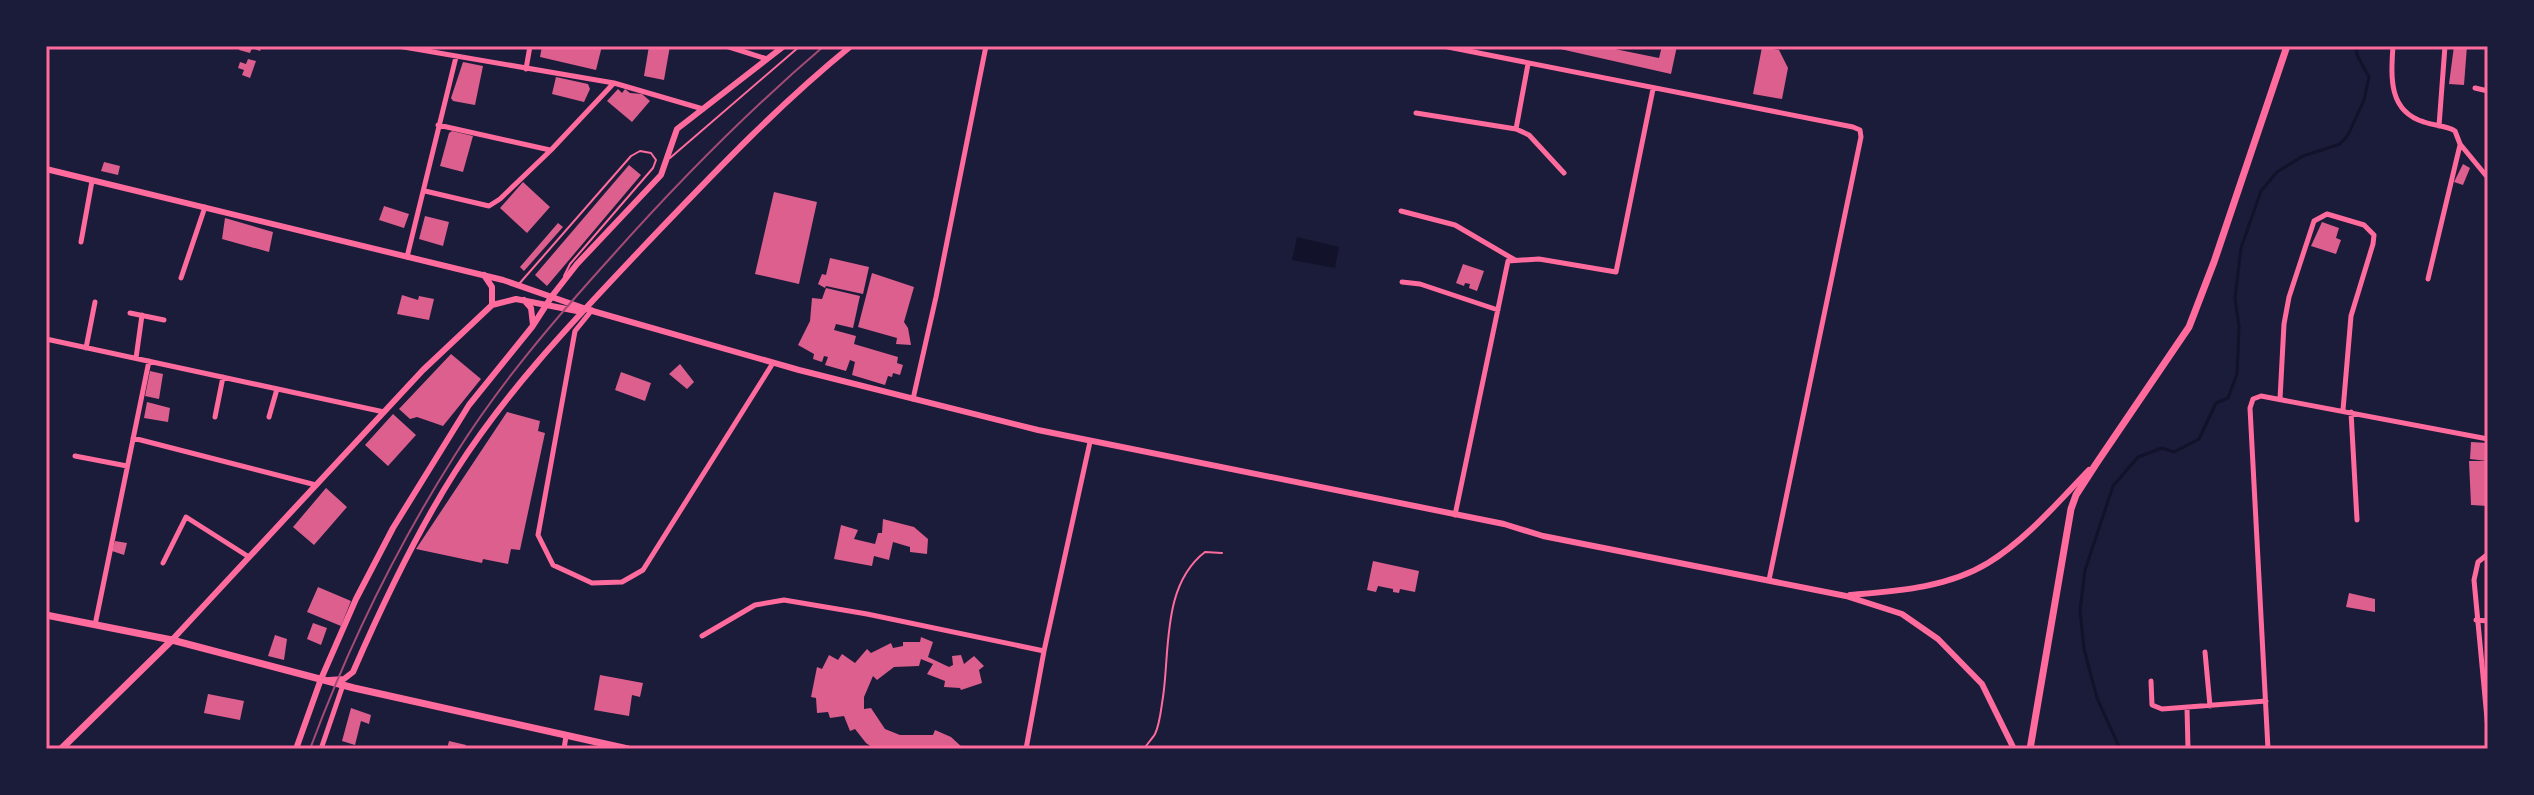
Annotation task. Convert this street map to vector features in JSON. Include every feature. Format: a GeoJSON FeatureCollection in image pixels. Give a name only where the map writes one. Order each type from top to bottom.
{"type":"FeatureCollection","features":[{"type":"Feature","properties":{"kind":"main road"},"geometry":{"type":"LineString","coordinates":[[2030,749],[2071,509],[2076,495],[2189,327],[2287,46]]}},
{"type":"Feature","properties":{"kind":"main road"},"geometry":{"type":"LineString","coordinates":[[46,615],[172,640],[363,690],[628,749]]}},
{"type":"Feature","properties":{"kind":"main road"},"geometry":{"type":"LineString","coordinates":[[61,749],[172,640]]}},
{"type":"Feature","properties":{"kind":"street"},"geometry":{"type":"LineString","coordinates":[[398,46],[614,83],[703,109]]}},
{"type":"Feature","properties":{"kind":"street"},"geometry":{"type":"LineString","coordinates":[[438,54],[440,46]]}},
{"type":"Feature","properties":{"kind":"street"},"geometry":{"type":"LineString","coordinates":[[526,69],[530,46]]}},
{"type":"Feature","properties":{"kind":"street"},"geometry":{"type":"LineString","coordinates":[[726,46],[767,59]]}},
{"type":"Feature","properties":{"kind":"street"},"geometry":{"type":"LineString","coordinates":[[296,749],[321,679],[362,587],[393,528],[469,405],[532,327],[561,285],[661,175],[677,129],[784,46]]}},
{"type":"Feature","properties":{"kind":"street"},"geometry":{"type":"LineString","coordinates":[[321,679],[344,679],[353,672],[391,585],[455,472],[499,407],[752,133],[851,46]]}},
{"type":"Feature","properties":{"kind":"street"},"geometry":{"type":"LineString","coordinates":[[913,399],[986,46]]}},
{"type":"Feature","properties":{"kind":"street"},"geometry":{"type":"LineString","coordinates":[[1443,46],[1860,130],[1769,580]]}},
{"type":"Feature","properties":{"kind":"street"},"geometry":{"type":"LineString","coordinates":[[2393,46],[2391,78],[2395,96],[2403,109],[2410,118],[2455,131],[2460,144],[2488,178]]}},
{"type":"Feature","properties":{"kind":"street"},"geometry":{"type":"LineString","coordinates":[[2439,126],[2445,46]]}},
{"type":"Feature","properties":{"kind":"street"},"geometry":{"type":"LineString","coordinates":[[407,257],[456,57]]}},
{"type":"Feature","properties":{"kind":"street"},"geometry":{"type":"LineString","coordinates":[[1516,129],[1528,64]]}},
{"type":"Feature","properties":{"kind":"street"},"geometry":{"type":"LineString","coordinates":[[425,191],[489,206],[551,150],[614,83]]}},
{"type":"Feature","properties":{"kind":"street"},"geometry":{"type":"LineString","coordinates":[[2475,88],[2488,91]]}},
{"type":"Feature","properties":{"kind":"street"},"geometry":{"type":"LineString","coordinates":[[1455,515],[1508,261],[1539,259],[1616,272],[1653,89]]}},
{"type":"Feature","properties":{"kind":"street"},"geometry":{"type":"LineString","coordinates":[[1416,113],[1516,129],[1529,135],[1564,173]]}},
{"type":"Feature","properties":{"kind":"street"},"geometry":{"type":"LineString","coordinates":[[438,125],[551,150]]}},
{"type":"Feature","properties":{"kind":"street"},"geometry":{"type":"LineString","coordinates":[[2428,279],[2460,144]]}},
{"type":"Feature","properties":{"kind":"street"},"geometry":{"type":"LineString","coordinates":[[46,169],[484,275],[587,310],[773,363],[1090,442],[1846,596],[1902,614],[1938,639],[1982,684],[2014,749]]}},
{"type":"Feature","properties":{"kind":"street"},"geometry":{"type":"LineString","coordinates":[[81,242],[92,181]]}},
{"type":"Feature","properties":{"kind":"street"},"geometry":{"type":"LineString","coordinates":[[181,278],[205,206]]}},
{"type":"Feature","properties":{"kind":"street"},"geometry":{"type":"LineString","coordinates":[[1401,211],[1455,225],[1515,260]]}},
{"type":"Feature","properties":{"kind":"street"},"geometry":{"type":"LineString","coordinates":[[2280,399],[2284,324],[2289,297],[2314,221],[2327,214],[2364,225],[2374,235],[2351,316],[2343,410]]}},
{"type":"Feature","properties":{"kind":"street"},"geometry":{"type":"LineString","coordinates":[[484,275],[492,287],[492,305]]}},
{"type":"Feature","properties":{"kind":"street"},"geometry":{"type":"LineString","coordinates":[[1402,282],[1420,284],[1498,310]]}},
{"type":"Feature","properties":{"kind":"street"},"geometry":{"type":"LineString","coordinates":[[172,640],[423,370],[492,305],[516,299],[587,310]]}},
{"type":"Feature","properties":{"kind":"street"},"geometry":{"type":"LineString","coordinates":[[524,300],[531,308],[532,327]]}},
{"type":"Feature","properties":{"kind":"street"},"geometry":{"type":"LineString","coordinates":[[86,348],[95,302]]}},
{"type":"Feature","properties":{"kind":"street"},"geometry":{"type":"LineString","coordinates":[[587,310],[575,331],[538,535],[553,565],[592,583],[622,582],[643,570],[773,363]]}},
{"type":"Feature","properties":{"kind":"street"},"geometry":{"type":"LineString","coordinates":[[130,313],[164,320]]}},
{"type":"Feature","properties":{"kind":"street"},"geometry":{"type":"LineString","coordinates":[[136,358],[142,315]]}},
{"type":"Feature","properties":{"kind":"street"},"geometry":{"type":"LineString","coordinates":[[46,339],[384,412]]}},
{"type":"Feature","properties":{"kind":"street"},"geometry":{"type":"LineString","coordinates":[[94,626],[149,361]]}},
{"type":"Feature","properties":{"kind":"street"},"geometry":{"type":"LineString","coordinates":[[215,417],[223,377]]}},
{"type":"Feature","properties":{"kind":"street"},"geometry":{"type":"LineString","coordinates":[[269,417],[277,389]]}},
{"type":"Feature","properties":{"kind":"street"},"geometry":{"type":"LineString","coordinates":[[2268,749],[2250,408],[2253,399],[2261,396],[2280,399],[2488,439]]}},
{"type":"Feature","properties":{"kind":"street"},"geometry":{"type":"LineString","coordinates":[[2351,412],[2357,520]]}},
{"type":"Feature","properties":{"kind":"street"},"geometry":{"type":"LineString","coordinates":[[133,438],[316,485]]}},
{"type":"Feature","properties":{"kind":"street"},"geometry":{"type":"LineString","coordinates":[[1026,749],[1090,442]]}},
{"type":"Feature","properties":{"kind":"street"},"geometry":{"type":"LineString","coordinates":[[75,456],[127,466]]}},
{"type":"Feature","properties":{"kind":"street"},"geometry":{"type":"LineString","coordinates":[[1846,596],[1915,589],[1986,564],[2018,542],[2096,464]]}},
{"type":"Feature","properties":{"kind":"street"},"geometry":{"type":"LineString","coordinates":[[163,563],[186,517],[249,557]]}},
{"type":"Feature","properties":{"kind":"street"},"geometry":{"type":"LineString","coordinates":[[2488,554],[2476,565],[2474,580],[2488,729]]}},
{"type":"Feature","properties":{"kind":"street"},"geometry":{"type":"LineString","coordinates":[[702,636],[755,605],[784,600],[1044,651]]}},
{"type":"Feature","properties":{"kind":"street"},"geometry":{"type":"LineString","coordinates":[[2476,620],[2488,621]]}},
{"type":"Feature","properties":{"kind":"street"},"geometry":{"type":"LineString","coordinates":[[2205,652],[2210,706]]}},
{"type":"Feature","properties":{"kind":"street"},"geometry":{"type":"LineString","coordinates":[[353,672],[355,682],[363,690]]}},
{"type":"Feature","properties":{"kind":"street"},"geometry":{"type":"LineString","coordinates":[[2151,681],[2152,705],[2162,709],[2266,701]]}},
{"type":"Feature","properties":{"kind":"street"},"geometry":{"type":"LineString","coordinates":[[321,749],[343,685]]}},
{"type":"Feature","properties":{"kind":"street"},"geometry":{"type":"LineString","coordinates":[[2187,708],[2188,749]]}},
{"type":"Feature","properties":{"kind":"street"},"geometry":{"type":"LineString","coordinates":[[564,749],[566,736]]}},
{"type":"Feature","properties":{"kind":"lane"},"geometry":{"type":"LineString","coordinates":[[668,160],[800,46]]}},
{"type":"Feature","properties":{"kind":"lane"},"geometry":{"type":"LineString","coordinates":[[519,285],[631,156],[640,151],[651,153],[656,160],[653,168],[570,264],[561,285]]}},
{"type":"Feature","properties":{"kind":"lane"},"geometry":{"type":"LineString","coordinates":[[1144,749],[1156,732],[1172,608],[1179,588],[1205,552],[1222,553]]}},
{"type":"Feature","properties":{"kind":"shaded area"},"geometry":{"type":"Polygon","coordinates":[[[1297,237],[1339,247],[1335,268],[1292,260],[1297,237]]]}},
{"type":"Feature","properties":{"kind":"building"},"geometry":{"type":"Polygon","coordinates":[[[240,46],[262,46],[260,51],[252,48],[250,53],[239,50],[240,46]]]}},
{"type":"Feature","properties":{"kind":"building"},"geometry":{"type":"Polygon","coordinates":[[[542,46],[602,46],[596,70],[540,57],[542,46]]]}},
{"type":"Feature","properties":{"kind":"building"},"geometry":{"type":"Polygon","coordinates":[[[649,46],[670,46],[664,80],[644,76],[649,46]]]}},
{"type":"Feature","properties":{"kind":"building"},"geometry":{"type":"Polygon","coordinates":[[[1547,46],[1600,46],[1659,58],[1662,46],[1677,46],[1671,74],[1547,46]]]}},
{"type":"Feature","properties":{"kind":"building"},"geometry":{"type":"Polygon","coordinates":[[[2454,46],[2467,46],[2464,85],[2449,84],[2454,46]]]}},
{"type":"Feature","properties":{"kind":"building"},"geometry":{"type":"Polygon","coordinates":[[[1762,47],[1779,50],[1788,68],[1782,99],[1753,94],[1762,47]]]}},
{"type":"Feature","properties":{"kind":"building"},"geometry":{"type":"Polygon","coordinates":[[[248,59],[256,61],[250,78],[242,75],[244,70],[238,68],[240,62],[246,64],[248,59]]]}},
{"type":"Feature","properties":{"kind":"building"},"geometry":{"type":"Polygon","coordinates":[[[463,62],[483,66],[475,105],[451,98],[463,62]]]}},
{"type":"Feature","properties":{"kind":"building"},"geometry":{"type":"Polygon","coordinates":[[[556,77],[588,84],[590,89],[584,102],[552,94],[556,77]]]}},
{"type":"Feature","properties":{"kind":"building"},"geometry":{"type":"Polygon","coordinates":[[[618,89],[622,93],[625,89],[630,93],[642,94],[650,101],[632,122],[607,101],[618,89]]]}},
{"type":"Feature","properties":{"kind":"building"},"geometry":{"type":"Polygon","coordinates":[[[452,131],[473,136],[463,172],[440,166],[452,131]]]}},
{"type":"Feature","properties":{"kind":"building"},"geometry":{"type":"Polygon","coordinates":[[[104,162],[120,166],[118,175],[101,171],[104,162]]]}},
{"type":"Feature","properties":{"kind":"building"},"geometry":{"type":"Polygon","coordinates":[[[2463,164],[2470,168],[2463,185],[2454,182],[2463,164]]]}},
{"type":"Feature","properties":{"kind":"building"},"geometry":{"type":"Polygon","coordinates":[[[629,165],[641,175],[547,286],[535,275],[629,165]]]}},
{"type":"Feature","properties":{"kind":"building"},"geometry":{"type":"Polygon","coordinates":[[[523,182],[550,207],[527,233],[500,208],[523,182]]]}},
{"type":"Feature","properties":{"kind":"building"},"geometry":{"type":"Polygon","coordinates":[[[774,192],[817,202],[799,284],[755,274],[774,192]]]}},
{"type":"Feature","properties":{"kind":"building"},"geometry":{"type":"Polygon","coordinates":[[[384,206],[409,214],[404,228],[379,220],[384,206]]]}},
{"type":"Feature","properties":{"kind":"building"},"geometry":{"type":"Polygon","coordinates":[[[425,216],[449,222],[443,246],[419,239],[425,216]]]}},
{"type":"Feature","properties":{"kind":"building"},"geometry":{"type":"Polygon","coordinates":[[[225,218],[273,232],[269,252],[222,239],[225,218]]]}},
{"type":"Feature","properties":{"kind":"building"},"geometry":{"type":"Polygon","coordinates":[[[2322,222],[2339,228],[2336,238],[2341,240],[2336,254],[2311,246],[2322,222]]]}},
{"type":"Feature","properties":{"kind":"building"},"geometry":{"type":"Polygon","coordinates":[[[558,223],[563,227],[524,271],[520,267],[558,223]]]}},
{"type":"Feature","properties":{"kind":"building"},"geometry":{"type":"Polygon","coordinates":[[[830,258],[869,267],[863,294],[818,284],[822,274],[826,275],[830,258]]]}},
{"type":"Feature","properties":{"kind":"building"},"geometry":{"type":"Polygon","coordinates":[[[1463,264],[1484,271],[1477,291],[1469,288],[1470,284],[1465,283],[1464,286],[1456,283],[1463,264]]]}},
{"type":"Feature","properties":{"kind":"building"},"geometry":{"type":"Polygon","coordinates":[[[872,273],[914,287],[904,322],[911,345],[896,344],[897,338],[858,327],[872,273]]]}},
{"type":"Feature","properties":{"kind":"building"},"geometry":{"type":"Polygon","coordinates":[[[826,288],[860,296],[853,328],[836,324],[834,330],[856,336],[854,344],[898,357],[897,363],[903,365],[900,375],[893,373],[892,377],[888,376],[885,385],[852,375],[855,362],[850,360],[846,371],[825,365],[828,357],[824,356],[822,362],[813,359],[814,354],[798,345],[810,321],[812,298],[822,299],[826,288]]]}},
{"type":"Feature","properties":{"kind":"building"},"geometry":{"type":"Polygon","coordinates":[[[402,295],[418,300],[419,296],[434,299],[429,320],[397,314],[402,295]]]}},
{"type":"Feature","properties":{"kind":"building"},"geometry":{"type":"Polygon","coordinates":[[[451,354],[481,379],[443,426],[417,417],[410,419],[399,409],[451,354]]]}},
{"type":"Feature","properties":{"kind":"building"},"geometry":{"type":"Polygon","coordinates":[[[680,364],[694,382],[687,389],[669,374],[680,364]]]}},
{"type":"Feature","properties":{"kind":"building"},"geometry":{"type":"Polygon","coordinates":[[[150,371],[163,374],[159,399],[145,396],[150,371]]]}},
{"type":"Feature","properties":{"kind":"building"},"geometry":{"type":"Polygon","coordinates":[[[621,372],[651,383],[645,401],[615,390],[621,372]]]}},
{"type":"Feature","properties":{"kind":"building"},"geometry":{"type":"Polygon","coordinates":[[[147,402],[170,408],[168,422],[144,418],[147,402]]]}},
{"type":"Feature","properties":{"kind":"building"},"geometry":{"type":"Polygon","coordinates":[[[507,412],[540,421],[538,431],[545,433],[520,550],[511,549],[508,564],[483,559],[482,563],[416,549],[507,412]]]}},
{"type":"Feature","properties":{"kind":"building"},"geometry":{"type":"Polygon","coordinates":[[[393,414],[416,435],[388,466],[365,445],[393,414]]]}},
{"type":"Feature","properties":{"kind":"building"},"geometry":{"type":"Polygon","coordinates":[[[2471,442],[2488,443],[2487,461],[2470,459],[2471,442]]]}},
{"type":"Feature","properties":{"kind":"building"},"geometry":{"type":"Polygon","coordinates":[[[2469,461],[2485,461],[2488,506],[2471,505],[2469,461]]]}},
{"type":"Feature","properties":{"kind":"building"},"geometry":{"type":"Polygon","coordinates":[[[326,488],[347,507],[314,545],[293,527],[326,488]]]}},
{"type":"Feature","properties":{"kind":"building"},"geometry":{"type":"Polygon","coordinates":[[[883,519],[914,527],[928,539],[927,554],[910,552],[910,547],[893,542],[889,560],[874,556],[872,566],[834,559],[841,525],[858,530],[854,539],[875,544],[878,533],[882,533],[883,519]]]}},
{"type":"Feature","properties":{"kind":"building"},"geometry":{"type":"Polygon","coordinates":[[[115,541],[127,543],[124,555],[112,551],[115,541]]]}},
{"type":"Feature","properties":{"kind":"building"},"geometry":{"type":"Polygon","coordinates":[[[1373,561],[1419,571],[1415,592],[1400,589],[1399,593],[1378,586],[1376,592],[1367,590],[1373,561]]]}},
{"type":"Feature","properties":{"kind":"building"},"geometry":{"type":"Polygon","coordinates":[[[318,587],[351,601],[341,626],[307,612],[318,587]]]}},
{"type":"Feature","properties":{"kind":"building"},"geometry":{"type":"Polygon","coordinates":[[[2349,593],[2375,599],[2375,612],[2346,607],[2349,593]]]}},
{"type":"Feature","properties":{"kind":"building"},"geometry":{"type":"Polygon","coordinates":[[[313,623],[327,628],[321,645],[307,639],[313,623]]]}},
{"type":"Feature","properties":{"kind":"building"},"geometry":{"type":"Polygon","coordinates":[[[275,635],[287,639],[284,660],[268,656],[275,635]]]}},
{"type":"Feature","properties":{"kind":"building"},"geometry":{"type":"Polygon","coordinates":[[[921,637],[933,642],[928,657],[949,667],[953,665],[952,656],[961,655],[964,664],[974,656],[984,666],[979,670],[982,683],[961,690],[944,687],[945,681],[927,674],[933,664],[921,659],[919,666],[894,667],[877,680],[873,676],[864,697],[864,709],[871,708],[885,729],[900,735],[933,735],[935,730],[951,737],[964,749],[875,749],[855,729],[850,731],[844,716],[830,718],[828,712],[817,713],[816,698],[811,697],[817,667],[822,669],[829,655],[838,660],[842,654],[855,663],[867,649],[871,653],[891,643],[893,648],[903,646],[903,642],[920,642],[921,637]]]}},
{"type":"Feature","properties":{"kind":"building"},"geometry":{"type":"Polygon","coordinates":[[[600,675],[643,683],[640,697],[632,695],[629,716],[594,710],[600,675]]]}},
{"type":"Feature","properties":{"kind":"building"},"geometry":{"type":"Polygon","coordinates":[[[208,694],[244,701],[240,720],[204,713],[208,694]]]}},
{"type":"Feature","properties":{"kind":"building"},"geometry":{"type":"Polygon","coordinates":[[[351,708],[371,715],[369,724],[361,721],[355,745],[342,741],[351,708]]]}},
{"type":"Feature","properties":{"kind":"building"},"geometry":{"type":"Polygon","coordinates":[[[449,741],[466,745],[465,749],[447,749],[449,741]]]}},
{"type":"Feature","properties":{"kind":"waterway"},"geometry":{"type":"LineString","coordinates":[[2120,749],[2097,698],[2084,649],[2080,611],[2085,570],[2113,486],[2138,457],[2162,448],[2174,452],[2199,439],[2216,403],[2228,398],[2237,374],[2239,327],[2235,298],[2241,248],[2261,191],[2277,172],[2303,156],[2340,144],[2348,135],[2364,100],[2369,77],[2357,55],[2356,46]]}},
{"type":"Feature","properties":{"kind":"tram line"},"geometry":{"type":"LineString","coordinates":[[310,749],[340,673],[393,562],[433,490],[491,402],[550,327],[663,200],[741,121],[824,46]]}}]}
